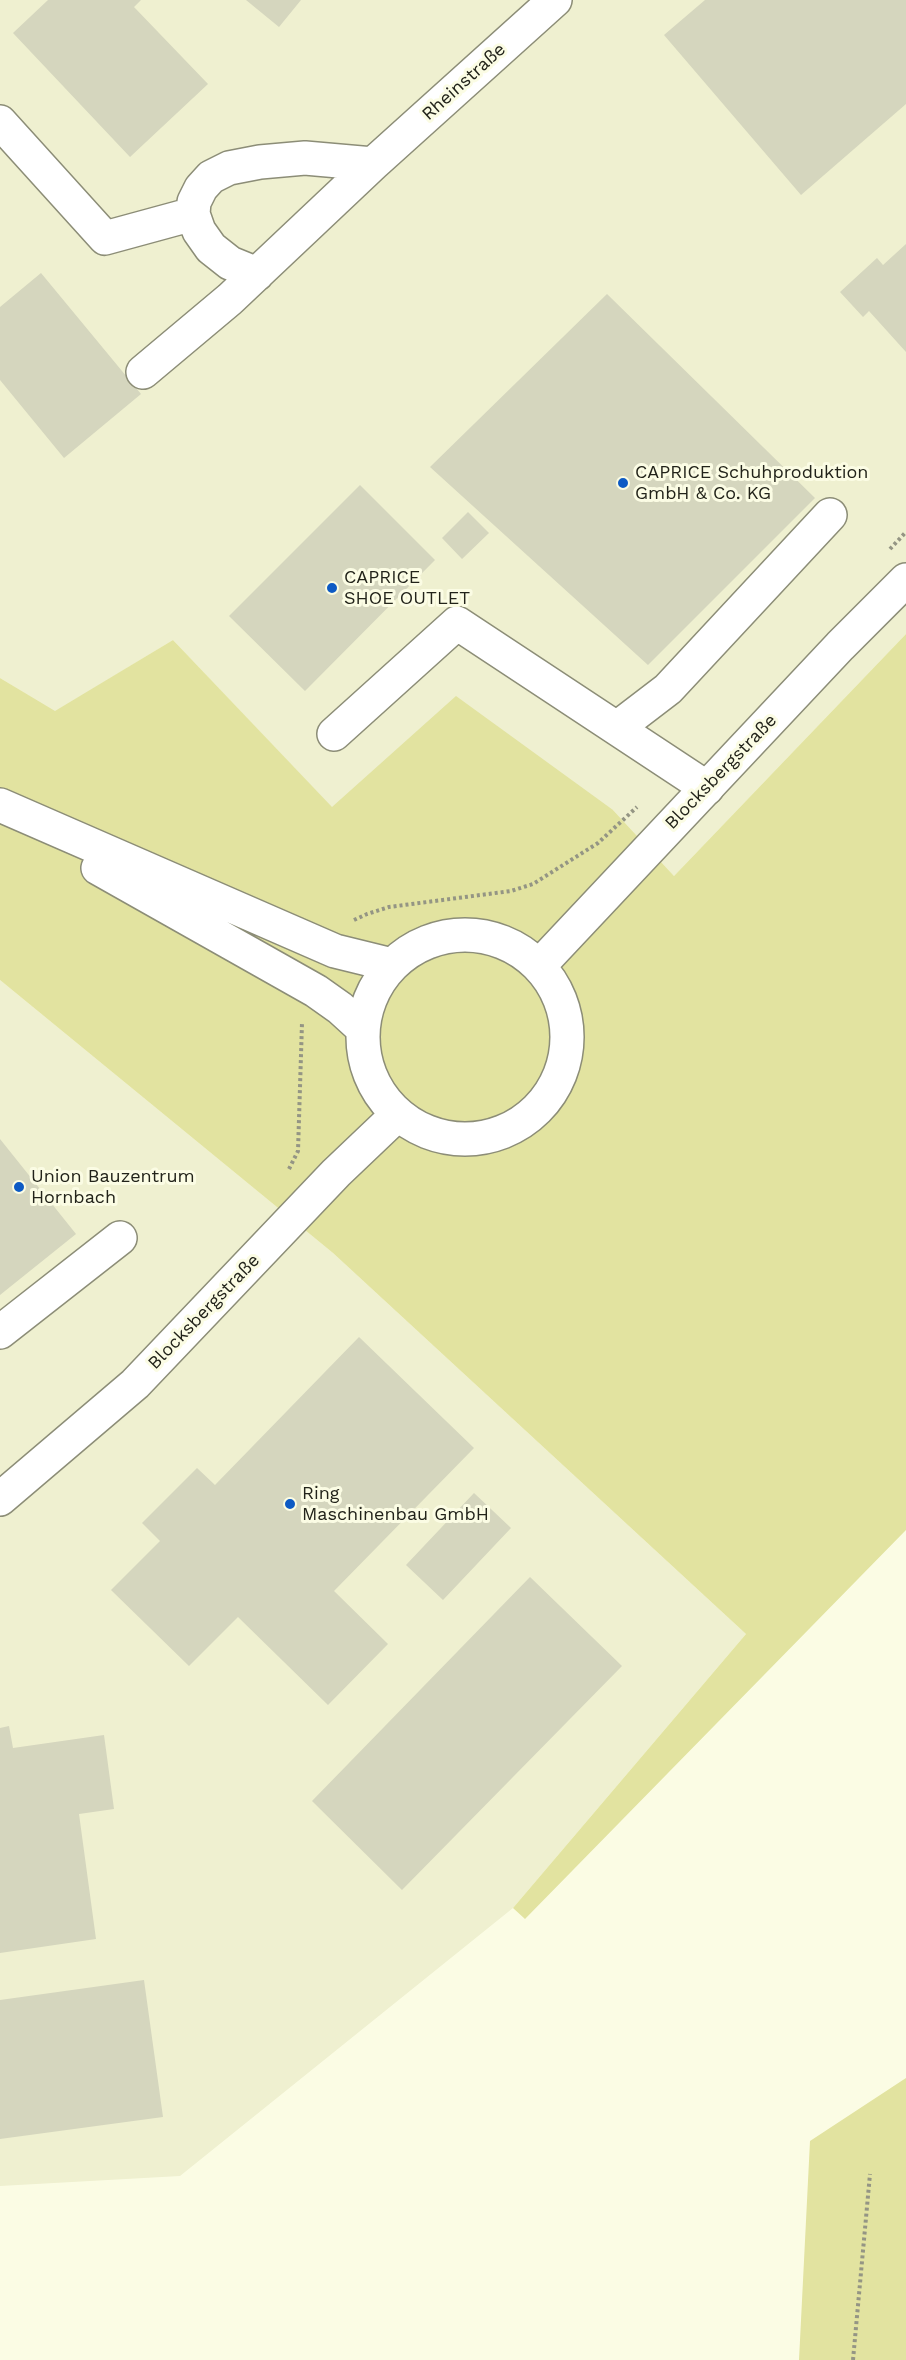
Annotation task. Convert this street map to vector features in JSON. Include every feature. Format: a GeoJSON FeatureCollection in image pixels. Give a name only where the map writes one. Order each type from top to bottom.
{"type":"FeatureCollection","features":[{"type":"Feature","properties":{"kind":"main road","name":"Rheinstraße"},"geometry":{"type":"LineString","coordinates":[[143,372],[230,299],[373,164],[555,0]]}},
{"type":"Feature","properties":{"kind":"main road"},"geometry":{"type":"LineString","coordinates":[[0,122],[105,238],[193,214]]}},
{"type":"Feature","properties":{"kind":"main road"},"geometry":{"type":"LineString","coordinates":[[257,274],[230,263],[211,248],[199,231],[193,214],[194,201],[201,188],[211,177],[229,168],[260,162],[305,158],[373,164]]}},
{"type":"Feature","properties":{"kind":"main road"},"geometry":{"type":"LineString","coordinates":[[617,728],[668,688],[830,515]]}},
{"type":"Feature","properties":{"kind":"main road","name":"Blocksbergstraße"},"geometry":{"type":"LineString","coordinates":[[539,966],[840,646],[906,580]]}},
{"type":"Feature","properties":{"kind":"main road"},"geometry":{"type":"LineString","coordinates":[[334,734],[458,623],[707,788]]}},
{"type":"Feature","properties":{"kind":"main road"},"geometry":{"type":"LineString","coordinates":[[0,805],[335,951],[392,965]]}},
{"type":"Feature","properties":{"kind":"main road"},"geometry":{"type":"LineString","coordinates":[[0,812],[316,992],[363,1029]]}},
{"type":"Feature","properties":{"kind":"main road"},"geometry":{"type":"LineString","coordinates":[[466,934],[493,938],[518,949],[539,966],[559,994],[568,1028],[565,1062],[556,1083],[551,1093],[527,1119],[496,1134],[462,1139],[428,1132],[398,1114],[378,1090],[366,1060],[363,1029],[372,995],[392,965],[414,949],[439,938],[466,934]]}},
{"type":"Feature","properties":{"kind":"main road","name":"Blocksbergstraße"},"geometry":{"type":"LineString","coordinates":[[0,1499],[135,1384],[336,1173],[398,1114]]}},
{"type":"Feature","properties":{"kind":"main road"},"geometry":{"type":"LineString","coordinates":[[0,1332],[120,1238]]}},
{"type":"Feature","properties":{"kind":"path"},"geometry":{"type":"LineString","coordinates":[[882,558],[906,532]]}},
{"type":"Feature","properties":{"kind":"path"},"geometry":{"type":"LineString","coordinates":[[335,951],[351,922],[367,914],[389,907],[511,891],[533,884],[598,843],[640,804]]}},
{"type":"Feature","properties":{"kind":"path"},"geometry":{"type":"LineString","coordinates":[[288,1171],[298,1151],[303,1019],[316,992]]}},
{"type":"Feature","properties":{"kind":"path"},"geometry":{"type":"LineString","coordinates":[[853,2360],[870,2174]]}},
{"type":"Feature","properties":{"kind":"shaded area"},"geometry":{"type":"Polygon","coordinates":[[[0,0],[906,0],[906,634],[674,876],[613,810],[332,808],[173,640],[55,712],[0,678],[0,0]]]}},
{"type":"Feature","properties":{"kind":"shaded area"},"geometry":{"type":"Polygon","coordinates":[[[0,980],[333,1253],[746,1634],[513,1908],[180,2176],[0,2186],[0,980]]]}},
{"type":"Feature","properties":{"kind":"green space"},"geometry":{"type":"Polygon","coordinates":[[[906,634],[906,1530],[525,1919],[513,1908],[746,1634],[333,1253],[0,980],[0,678],[55,711],[173,640],[332,807],[456,696],[613,810],[674,876],[906,634]]]}},
{"type":"Feature","properties":{"kind":"green space"},"geometry":{"type":"Polygon","coordinates":[[[906,2078],[906,2360],[799,2360],[810,2141],[906,2078]]]}},
{"type":"Feature","properties":{"kind":"building"},"geometry":{"type":"Polygon","coordinates":[[[48,0],[141,0],[134,7],[208,84],[130,157],[13,33],[48,0]]]}},
{"type":"Feature","properties":{"kind":"building"},"geometry":{"type":"Polygon","coordinates":[[[246,0],[301,0],[279,27],[246,0]]]}},
{"type":"Feature","properties":{"kind":"building"},"geometry":{"type":"Polygon","coordinates":[[[705,0],[906,0],[906,104],[801,195],[664,35],[705,0]]]}},
{"type":"Feature","properties":{"kind":"building"},"geometry":{"type":"Polygon","coordinates":[[[906,244],[906,352],[869,311],[863,317],[840,292],[877,258],[883,265],[906,244]]]}},
{"type":"Feature","properties":{"kind":"building"},"geometry":{"type":"Polygon","coordinates":[[[41,273],[141,394],[64,458],[0,380],[0,307],[41,273]]]}},
{"type":"Feature","properties":{"kind":"building","name":"CAPRICE Schuhproduktion GmbH & Co. KG"},"geometry":{"type":"Polygon","coordinates":[[[607,294],[815,498],[648,665],[430,467],[607,294]]]}},
{"type":"Feature","properties":{"kind":"building","name":"CAPRICE SHOE OUTLET"},"geometry":{"type":"Polygon","coordinates":[[[360,485],[435,560],[305,691],[229,616],[360,485]]]}},
{"type":"Feature","properties":{"kind":"building"},"geometry":{"type":"Polygon","coordinates":[[[468,512],[489,533],[462,559],[442,538],[468,512]]]}},
{"type":"Feature","properties":{"kind":"building","name":"Union Bauzentrum Hornbach"},"geometry":{"type":"Polygon","coordinates":[[[0,1139],[76,1234],[0,1295],[0,1139]]]}},
{"type":"Feature","properties":{"kind":"building","name":"Ring Maschinenbau GmbH"},"geometry":{"type":"Polygon","coordinates":[[[359,1337],[474,1448],[334,1591],[388,1644],[328,1705],[238,1617],[189,1666],[111,1590],[160,1541],[142,1523],[197,1468],[215,1485],[359,1337]]]}},
{"type":"Feature","properties":{"kind":"building"},"geometry":{"type":"Polygon","coordinates":[[[474,1493],[511,1528],[443,1600],[406,1565],[474,1493]]]}},
{"type":"Feature","properties":{"kind":"building"},"geometry":{"type":"Polygon","coordinates":[[[530,1577],[622,1666],[402,1890],[312,1801],[530,1577]]]}},
{"type":"Feature","properties":{"kind":"building"},"geometry":{"type":"Polygon","coordinates":[[[9,1726],[13,1748],[104,1735],[114,1809],[79,1814],[96,1939],[0,1953],[0,1728],[9,1726]]]}},
{"type":"Feature","properties":{"kind":"building"},"geometry":{"type":"Polygon","coordinates":[[[144,1980],[163,2117],[0,2139],[0,2000],[144,1980]]]}},
{"type":"Feature","properties":{"kind":"place","name":"CAPRICE Schuhproduktion GmbH & Co. KG"},"geometry":{"type":"Point","coordinates":[623,483]}},
{"type":"Feature","properties":{"kind":"place","name":"CAPRICE SHOE OUTLET"},"geometry":{"type":"Point","coordinates":[332,588]}},
{"type":"Feature","properties":{"kind":"place","name":"Union Bauzentrum Hornbach"},"geometry":{"type":"Point","coordinates":[19,1187]}},
{"type":"Feature","properties":{"kind":"place","name":"Ring Maschinenbau GmbH"},"geometry":{"type":"Point","coordinates":[290,1504]}}]}
